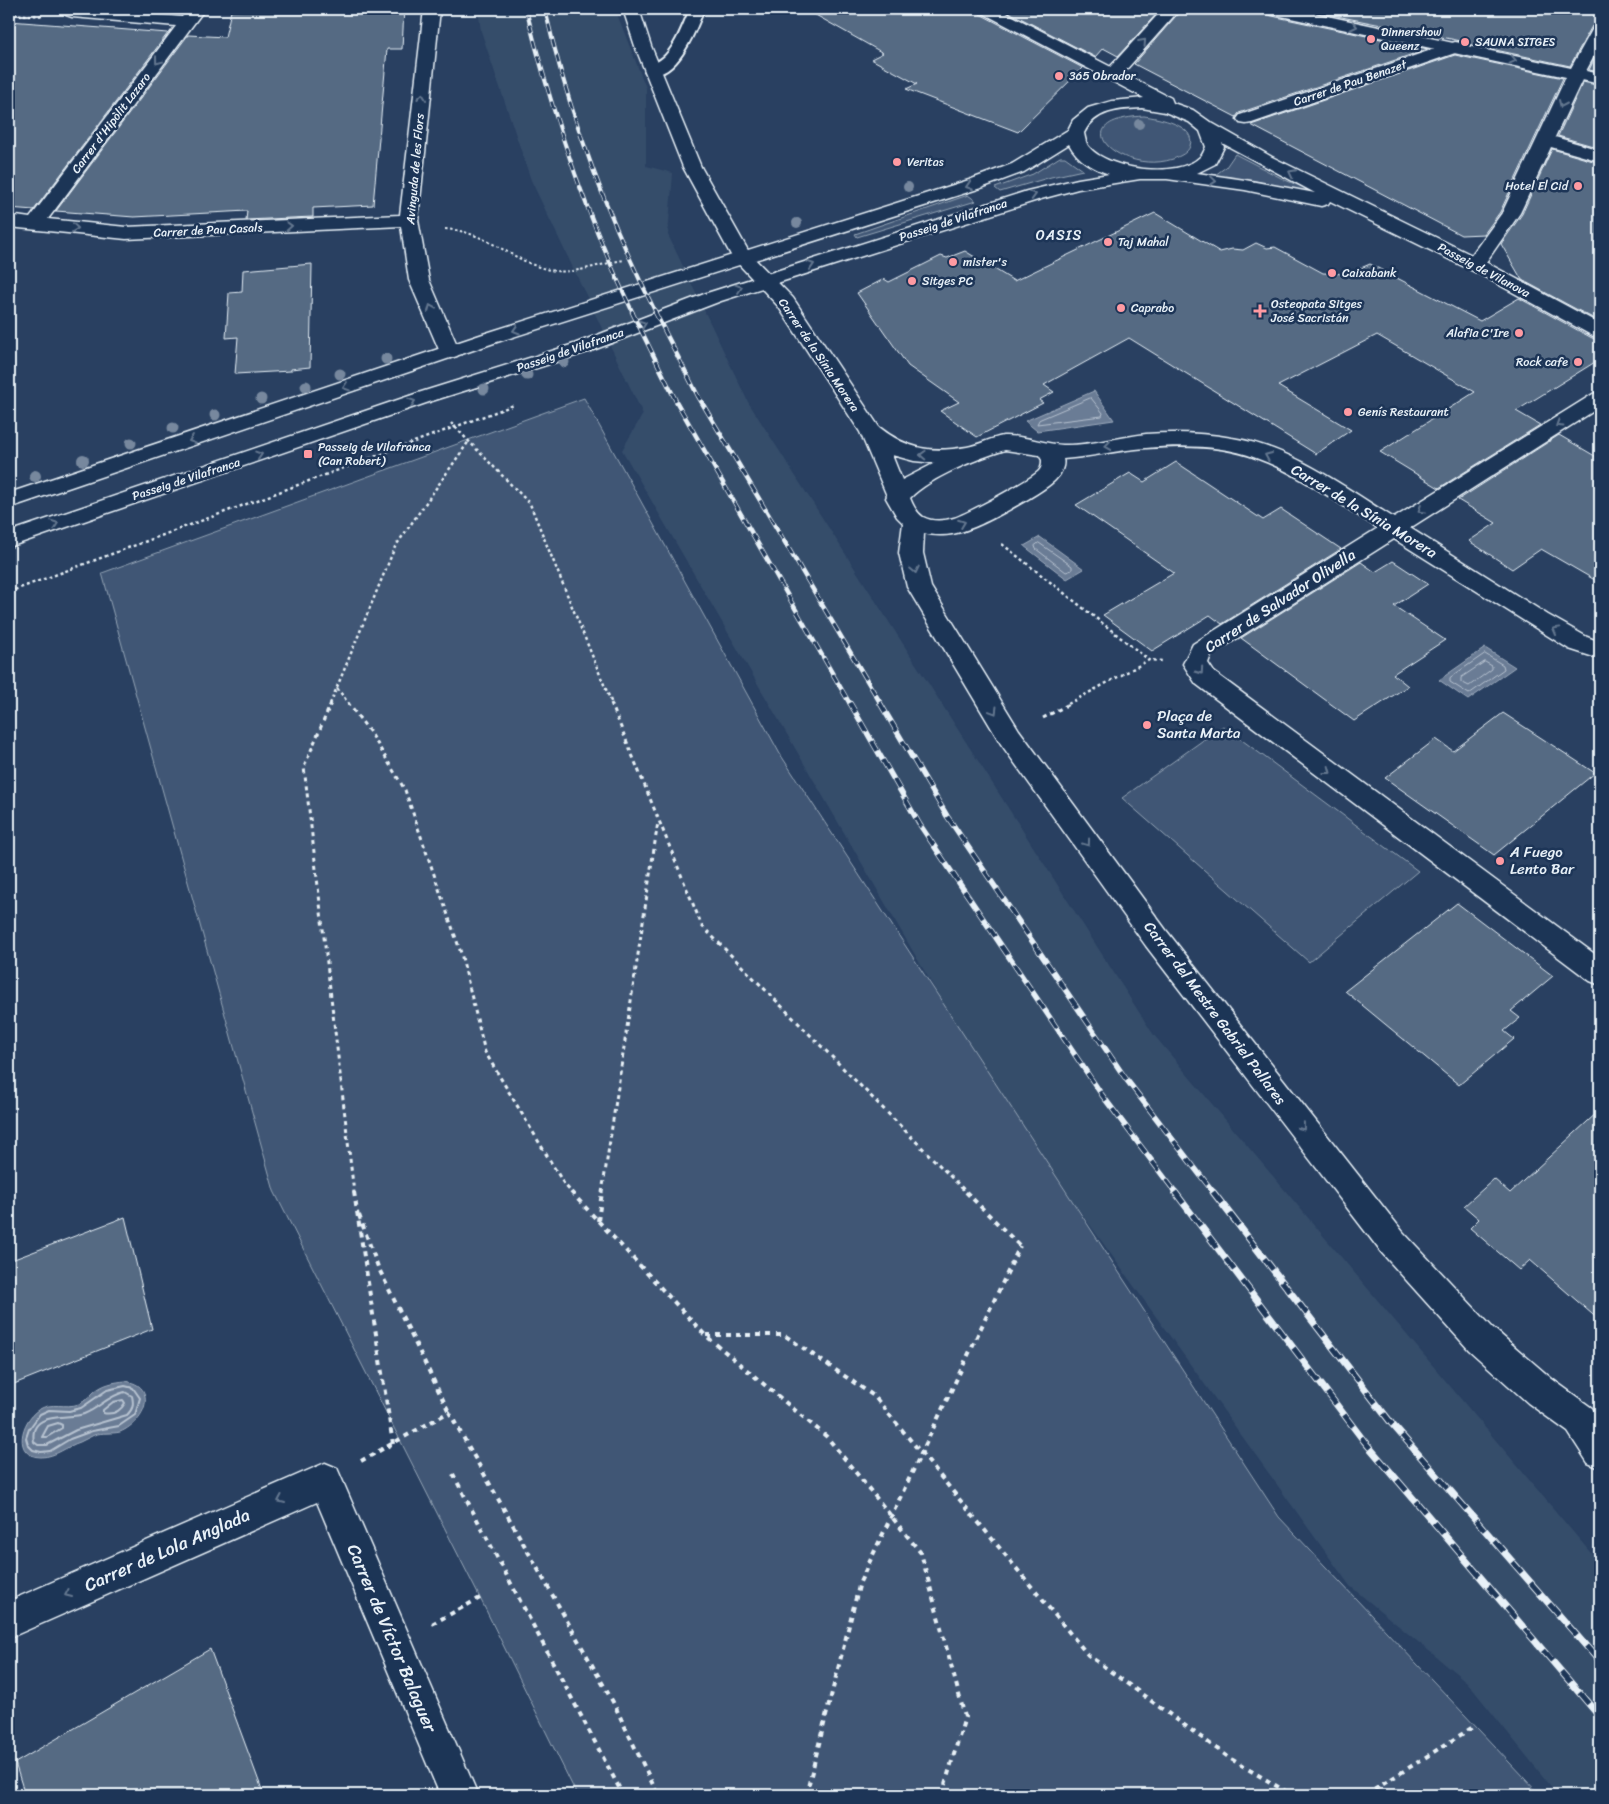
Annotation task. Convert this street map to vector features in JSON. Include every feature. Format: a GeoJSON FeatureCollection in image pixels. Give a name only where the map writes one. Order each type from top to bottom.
{"type":"FeatureCollection","features":[{"type":"Feature","properties":{"kind":"street","name":"Avinguda de les Flors"},"geometry":{"type":"LineString","coordinates":[[432,9],[409,220],[419,280],[450,352]]}},
{"type":"Feature","properties":{"kind":"street"},"geometry":{"type":"LineString","coordinates":[[987,9],[1162,99],[1176,110]]}},
{"type":"Feature","properties":{"kind":"street"},"geometry":{"type":"LineString","coordinates":[[1116,76],[1118,70],[1172,9]]}},
{"type":"Feature","properties":{"kind":"street"},"geometry":{"type":"LineString","coordinates":[[1272,9],[1600,79]]}},
{"type":"Feature","properties":{"kind":"street"},"geometry":{"type":"LineString","coordinates":[[73,10],[193,15]]}},
{"type":"Feature","properties":{"kind":"street","name":"Carrer de la Sínia Morera"},"geometry":{"type":"LineString","coordinates":[[633,10],[632,18],[692,167],[742,257],[786,302],[871,432],[897,498],[904,512],[915,522]]}},
{"type":"Feature","properties":{"kind":"street","name":"Carrer d'Hipòlit Lazaro"},"geometry":{"type":"LineString","coordinates":[[34,224],[193,15]]}},
{"type":"Feature","properties":{"kind":"street"},"geometry":{"type":"LineString","coordinates":[[1475,264],[1511,213],[1576,74],[1600,30]]}},
{"type":"Feature","properties":{"kind":"street","name":"Carrer de Pau Benazet"},"geometry":{"type":"LineString","coordinates":[[1246,119],[1455,47]]}},
{"type":"Feature","properties":{"kind":"street"},"geometry":{"type":"LineString","coordinates":[[1088,62],[1098,72],[1102,82],[1101,99],[1094,111]]}},
{"type":"Feature","properties":{"kind":"street"},"geometry":{"type":"LineString","coordinates":[[1094,111],[1128,104],[1142,104],[1176,110]]}},
{"type":"Feature","properties":{"kind":"street","name":"Passeig de Vilanova"},"geometry":{"type":"LineString","coordinates":[[1176,110],[1194,117],[1249,151],[1475,264],[1600,332]]}},
{"type":"Feature","properties":{"kind":"street","name":"Passeig de Vilafranca"},"geometry":{"type":"LineString","coordinates":[[9,501],[450,352],[1006,174],[1037,158],[1075,133],[1083,118],[1094,111]]}},
{"type":"Feature","properties":{"kind":"street"},"geometry":{"type":"LineString","coordinates":[[1075,133],[1082,152],[1094,161],[1135,175],[1165,175],[1188,171],[1209,159],[1215,150],[1215,143],[1213,136],[1206,126]]}},
{"type":"Feature","properties":{"kind":"street"},"geometry":{"type":"LineString","coordinates":[[1546,140],[1600,156]]}},
{"type":"Feature","properties":{"kind":"street","name":"Passeig de Vilafranca"},"geometry":{"type":"LineString","coordinates":[[9,540],[425,398],[581,348],[764,280],[1034,195],[1078,184],[1135,175]]}},
{"type":"Feature","properties":{"kind":"street","name":"Passeig de Vilanova"},"geometry":{"type":"LineString","coordinates":[[1165,175],[1300,194],[1366,211]]}},
{"type":"Feature","properties":{"kind":"street","name":"Carrer de Pau Casals"},"geometry":{"type":"LineString","coordinates":[[9,221],[126,233],[409,220]]}},
{"type":"Feature","properties":{"kind":"street","name":"Carrer de Salvador Olivella"},"geometry":{"type":"LineString","coordinates":[[1600,398],[1393,527],[1202,650],[1195,664],[1205,678],[1600,973]]}},
{"type":"Feature","properties":{"kind":"street","name":"Carrer de la Sínia Morera"},"geometry":{"type":"LineString","coordinates":[[871,432],[895,450],[910,454],[972,453]]}},
{"type":"Feature","properties":{"kind":"street","name":"Carrer de la Sínia Morera"},"geometry":{"type":"LineString","coordinates":[[897,498],[911,484],[972,453],[1004,444],[1020,444],[1047,451],[1064,452],[1147,441],[1207,441],[1235,445],[1264,453],[1314,478],[1540,621],[1578,643],[1600,651]]}},
{"type":"Feature","properties":{"kind":"street"},"geometry":{"type":"LineString","coordinates":[[915,522],[941,528],[962,524],[972,519],[1048,475],[1053,465],[1053,460],[1047,451]]}},
{"type":"Feature","properties":{"kind":"street","name":"Carrer del Mestre Gabriel Pallares"},"geometry":{"type":"LineString","coordinates":[[915,522],[911,553],[919,587],[1010,737],[1156,938],[1392,1242],[1481,1339],[1540,1391],[1590,1422],[1600,1450]]}},
{"type":"Feature","properties":{"kind":"street","name":"Carrer de Lola Anglada"},"geometry":{"type":"LineString","coordinates":[[9,1620],[325,1480]]}},
{"type":"Feature","properties":{"kind":"street","name":"Carrer de Víctor Balaguer"},"geometry":{"type":"LineString","coordinates":[[325,1480],[459,1795]]}},
{"type":"Feature","properties":{"kind":"lane"},"geometry":{"type":"LineString","coordinates":[[653,71],[668,63],[675,56],[697,9]]}},
{"type":"Feature","properties":{"kind":"path"},"geometry":{"type":"LineString","coordinates":[[411,239],[443,229],[456,228],[467,230],[509,252],[555,271]]}},
{"type":"Feature","properties":{"kind":"path"},"geometry":{"type":"LineString","coordinates":[[9,592],[456,428],[519,403]]}},
{"type":"Feature","properties":{"kind":"path"},"geometry":{"type":"LineString","coordinates":[[393,1444],[356,1208],[304,767],[395,547],[469,441],[530,504],[702,926],[1020,1246],[860,1582],[806,1795]]}},
{"type":"Feature","properties":{"kind":"path"},"geometry":{"type":"LineString","coordinates":[[972,519],[1149,660],[1195,664]]}},
{"type":"Feature","properties":{"kind":"path"},"geometry":{"type":"LineString","coordinates":[[1010,737],[1149,660]]}},
{"type":"Feature","properties":{"kind":"path"},"geometry":{"type":"LineString","coordinates":[[336,688],[372,735],[405,790],[462,954],[485,1052],[564,1184],[705,1335],[827,1437],[921,1553],[965,1717],[942,1795]]}},
{"type":"Feature","properties":{"kind":"path"},"geometry":{"type":"LineString","coordinates":[[598,1221],[658,821]]}},
{"type":"Feature","properties":{"kind":"path"},"geometry":{"type":"LineString","coordinates":[[356,1208],[378,1267],[448,1412],[613,1702],[658,1795]]}},
{"type":"Feature","properties":{"kind":"path"},"geometry":{"type":"LineString","coordinates":[[705,1335],[784,1335],[874,1396],[1088,1655],[1231,1759],[1292,1795]]}},
{"type":"Feature","properties":{"kind":"path"},"geometry":{"type":"LineString","coordinates":[[365,1459],[448,1412]]}},
{"type":"Feature","properties":{"kind":"path"},"geometry":{"type":"LineString","coordinates":[[453,1474],[623,1795]]}},
{"type":"Feature","properties":{"kind":"path"},"geometry":{"type":"LineString","coordinates":[[394,1644],[480,1598]]}},
{"type":"Feature","properties":{"kind":"path"},"geometry":{"type":"LineString","coordinates":[[1366,1795],[1473,1727]]}},
{"type":"Feature","properties":{"kind":"shaded area"},"geometry":{"type":"Polygon","coordinates":[[[478,9],[615,9],[646,88],[646,166],[673,173],[668,235],[748,402],[1153,1034],[1600,1564],[1600,1795],[1558,1795],[1467,1682],[1350,1586],[997,1096],[622,450],[643,414],[531,180],[481,31],[478,9]]]}},
{"type":"Feature","properties":{"kind":"shaded area"},"geometry":{"type":"Polygon","coordinates":[[[1144,116],[1167,121],[1182,128],[1191,139],[1187,151],[1173,159],[1153,162],[1135,160],[1119,154],[1107,145],[1103,136],[1106,127],[1119,120],[1144,116]]]}},
{"type":"Feature","properties":{"kind":"shaded area"},"geometry":{"type":"Polygon","coordinates":[[[1235,154],[1285,180],[1322,195],[1215,175],[1226,167],[1235,154]]]}},
{"type":"Feature","properties":{"kind":"shaded area"},"geometry":{"type":"Polygon","coordinates":[[[1060,157],[1065,157],[1083,170],[1000,192],[995,188],[1033,174],[1060,157]]]}},
{"type":"Feature","properties":{"kind":"shaded area"},"geometry":{"type":"Polygon","coordinates":[[[968,195],[976,201],[857,237],[855,234],[968,195]]]}},
{"type":"Feature","properties":{"kind":"shaded area"},"geometry":{"type":"Polygon","coordinates":[[[584,398],[780,754],[1279,1517],[1540,1795],[577,1795],[480,1598],[274,1191],[102,573],[584,398]]]}},
{"type":"Feature","properties":{"kind":"shaded area"},"geometry":{"type":"Polygon","coordinates":[[[1223,726],[1418,871],[1309,962],[1122,798],[1223,726]]]}},
{"type":"Feature","properties":{"kind":"water"},"geometry":{"type":"Polygon","coordinates":[[[1094,391],[1114,420],[1037,431],[1025,421],[1094,391]]]}},
{"type":"Feature","properties":{"kind":"water"},"geometry":{"type":"Polygon","coordinates":[[[1040,537],[1084,569],[1067,579],[1024,546],[1040,537]]]}},
{"type":"Feature","properties":{"kind":"water"},"geometry":{"type":"Polygon","coordinates":[[[1485,648],[1515,667],[1468,700],[1439,680],[1485,648]]]}},
{"type":"Feature","properties":{"kind":"water"},"geometry":{"type":"Polygon","coordinates":[[[126,1381],[138,1385],[145,1396],[145,1402],[142,1413],[125,1430],[94,1435],[46,1457],[32,1455],[26,1451],[22,1438],[24,1430],[27,1422],[38,1410],[53,1405],[69,1406],[79,1404],[105,1385],[126,1381]]]}},
{"type":"Feature","properties":{"kind":"building"},"geometry":{"type":"Polygon","coordinates":[[[404,9],[402,49],[387,49],[373,205],[313,208],[313,217],[246,220],[247,211],[134,217],[56,211],[188,35],[225,37],[231,11],[404,9]]]}},
{"type":"Feature","properties":{"kind":"building"},"geometry":{"type":"Polygon","coordinates":[[[805,9],[977,9],[980,14],[1083,68],[1018,132],[906,89],[917,84],[871,59],[883,53],[805,9]]]}},
{"type":"Feature","properties":{"kind":"building"},"geometry":{"type":"Polygon","coordinates":[[[1003,9],[1161,9],[1118,56],[1103,48],[1095,57],[1003,9]]]}},
{"type":"Feature","properties":{"kind":"building"},"geometry":{"type":"Polygon","coordinates":[[[1182,9],[1262,9],[1265,14],[1272,16],[1428,49],[1239,113],[1236,117],[1134,64],[1182,9]]]}},
{"type":"Feature","properties":{"kind":"building"},"geometry":{"type":"Polygon","coordinates":[[[1302,9],[1600,9],[1600,23],[1592,26],[1570,66],[1463,43],[1461,41],[1302,9]]]}},
{"type":"Feature","properties":{"kind":"building"},"geometry":{"type":"Polygon","coordinates":[[[9,21],[168,33],[34,210],[9,208],[9,21]]]}},
{"type":"Feature","properties":{"kind":"building"},"geometry":{"type":"Polygon","coordinates":[[[1600,48],[1600,72],[1589,70],[1600,48]]]}},
{"type":"Feature","properties":{"kind":"building"},"geometry":{"type":"Polygon","coordinates":[[[1455,55],[1563,78],[1500,212],[1484,234],[1461,235],[1251,125],[1455,55]]]}},
{"type":"Feature","properties":{"kind":"building"},"geometry":{"type":"Polygon","coordinates":[[[1583,82],[1600,86],[1600,148],[1558,136],[1583,82]]]}},
{"type":"Feature","properties":{"kind":"building"},"geometry":{"type":"Polygon","coordinates":[[[1552,149],[1600,163],[1600,322],[1522,280],[1501,244],[1522,214],[1552,149]]]}},
{"type":"Feature","properties":{"kind":"building"},"geometry":{"type":"Polygon","coordinates":[[[1155,213],[1220,252],[1232,249],[1243,250],[1256,243],[1267,248],[1275,247],[1323,273],[1347,274],[1370,264],[1480,321],[1519,298],[1592,338],[1600,340],[1600,359],[1516,411],[1540,425],[1439,488],[1380,452],[1475,392],[1377,335],[1278,386],[1351,430],[1316,454],[1129,338],[1044,385],[1054,392],[1039,400],[1043,403],[977,437],[940,411],[959,402],[908,366],[857,293],[884,279],[889,282],[941,256],[947,258],[965,251],[1014,281],[1155,213]]]}},
{"type":"Feature","properties":{"kind":"building"},"geometry":{"type":"Polygon","coordinates":[[[312,264],[310,367],[291,369],[291,371],[235,374],[238,337],[226,338],[229,293],[242,292],[243,270],[312,264]]]}},
{"type":"Feature","properties":{"kind":"building"},"geometry":{"type":"Polygon","coordinates":[[[1559,435],[1600,459],[1600,583],[1541,549],[1512,569],[1469,541],[1496,523],[1458,500],[1559,435]]]}},
{"type":"Feature","properties":{"kind":"building"},"geometry":{"type":"Polygon","coordinates":[[[1176,462],[1263,520],[1281,509],[1341,549],[1222,624],[1210,615],[1152,651],[1103,615],[1174,573],[1076,505],[1130,473],[1144,482],[1176,462]]]}},
{"type":"Feature","properties":{"kind":"building"},"geometry":{"type":"Polygon","coordinates":[[[1393,561],[1428,584],[1394,606],[1445,640],[1393,674],[1408,686],[1354,721],[1241,638],[1361,562],[1375,572],[1393,561]]]}},
{"type":"Feature","properties":{"kind":"building"},"geometry":{"type":"Polygon","coordinates":[[[1503,713],[1595,773],[1494,855],[1385,778],[1436,739],[1453,751],[1503,713]]]}},
{"type":"Feature","properties":{"kind":"building"},"geometry":{"type":"Polygon","coordinates":[[[1457,903],[1553,976],[1511,1011],[1520,1018],[1504,1031],[1514,1039],[1459,1085],[1345,991],[1457,903]]]}},
{"type":"Feature","properties":{"kind":"building"},"geometry":{"type":"Polygon","coordinates":[[[1600,1110],[1600,1321],[1530,1260],[1519,1270],[1470,1228],[1479,1219],[1464,1206],[1494,1179],[1510,1193],[1600,1110]]]}},
{"type":"Feature","properties":{"kind":"building"},"geometry":{"type":"Polygon","coordinates":[[[125,1217],[152,1329],[9,1386],[9,1261],[125,1217]]]}},
{"type":"Feature","properties":{"kind":"building"},"geometry":{"type":"Polygon","coordinates":[[[210,1649],[264,1795],[25,1795],[15,1763],[210,1649]]]}},
{"type":"Feature","properties":{"kind":"railway"},"geometry":{"type":"LineString","coordinates":[[526,9],[547,87],[585,202],[633,313]]}},
{"type":"Feature","properties":{"kind":"railway"},"geometry":{"type":"LineString","coordinates":[[545,9],[566,88],[591,164],[621,239],[656,313]]}},
{"type":"Feature","properties":{"kind":"railway"},"geometry":{"type":"LineString","coordinates":[[632,312],[676,401],[850,704]]}},
{"type":"Feature","properties":{"kind":"railway"},"geometry":{"type":"LineString","coordinates":[[655,312],[698,396],[881,704]]}},
{"type":"Feature","properties":{"kind":"railway"},"geometry":{"type":"LineString","coordinates":[[850,703],[920,825],[1102,1095],[1176,1193]]}},
{"type":"Feature","properties":{"kind":"railway"},"geometry":{"type":"LineString","coordinates":[[880,703],[947,816],[1126,1079],[1214,1193]]}},
{"type":"Feature","properties":{"kind":"railway"},"geometry":{"type":"LineString","coordinates":[[1175,1192],[1364,1441],[1600,1717]]}},
{"type":"Feature","properties":{"kind":"railway"},"geometry":{"type":"LineString","coordinates":[[1213,1192],[1392,1424],[1600,1662]]}},
{"type":"Feature","properties":{"kind":"place","name":"Dinnershow Queenz"},"geometry":{"type":"Point","coordinates":[1371,39]}},
{"type":"Feature","properties":{"kind":"place","name":"SAUNA SITGES"},"geometry":{"type":"Point","coordinates":[1465,42]}},
{"type":"Feature","properties":{"kind":"place","name":"365 Obrador"},"geometry":{"type":"Point","coordinates":[1059,76]}},
{"type":"Feature","properties":{"kind":"place","name":"Veritas"},"geometry":{"type":"Point","coordinates":[897,162]}},
{"type":"Feature","properties":{"kind":"place","name":"Hotel El Cid"},"geometry":{"type":"Point","coordinates":[1578,186]}},
{"type":"Feature","properties":{"kind":"place","name":"Taj Mahal"},"geometry":{"type":"Point","coordinates":[1108,242]}},
{"type":"Feature","properties":{"kind":"place","name":"mister's"},"geometry":{"type":"Point","coordinates":[953,262]}},
{"type":"Feature","properties":{"kind":"place","name":"Caixabank"},"geometry":{"type":"Point","coordinates":[1332,273]}},
{"type":"Feature","properties":{"kind":"place","name":"Sitges PC"},"geometry":{"type":"Point","coordinates":[912,281]}},
{"type":"Feature","properties":{"kind":"place","name":"Caprabo"},"geometry":{"type":"Point","coordinates":[1121,308]}},
{"type":"Feature","properties":{"kind":"place","name":"Osteopata Sitges José Sacristán"},"geometry":{"type":"Point","coordinates":[1260,311]}},
{"type":"Feature","properties":{"kind":"place","name":"Alafia C'Ire"},"geometry":{"type":"Point","coordinates":[1519,333]}},
{"type":"Feature","properties":{"kind":"place","name":"Rock cafe"},"geometry":{"type":"Point","coordinates":[1578,362]}},
{"type":"Feature","properties":{"kind":"place","name":"Genís Restaurant"},"geometry":{"type":"Point","coordinates":[1348,412]}},
{"type":"Feature","properties":{"kind":"place","name":"Passeig de Vilafranca (Can Robert)"},"geometry":{"type":"Point","coordinates":[308,454]}},
{"type":"Feature","properties":{"kind":"place","name":"Plaça de Santa Marta"},"geometry":{"type":"Point","coordinates":[1147,725]}},
{"type":"Feature","properties":{"kind":"place","name":"A Fuego Lento Bar"},"geometry":{"type":"Point","coordinates":[1500,861]}},
{"type":"Feature","properties":{"kind":"district","name":"OASIS"},"geometry":{"type":"Point","coordinates":[1059,235]}}]}
